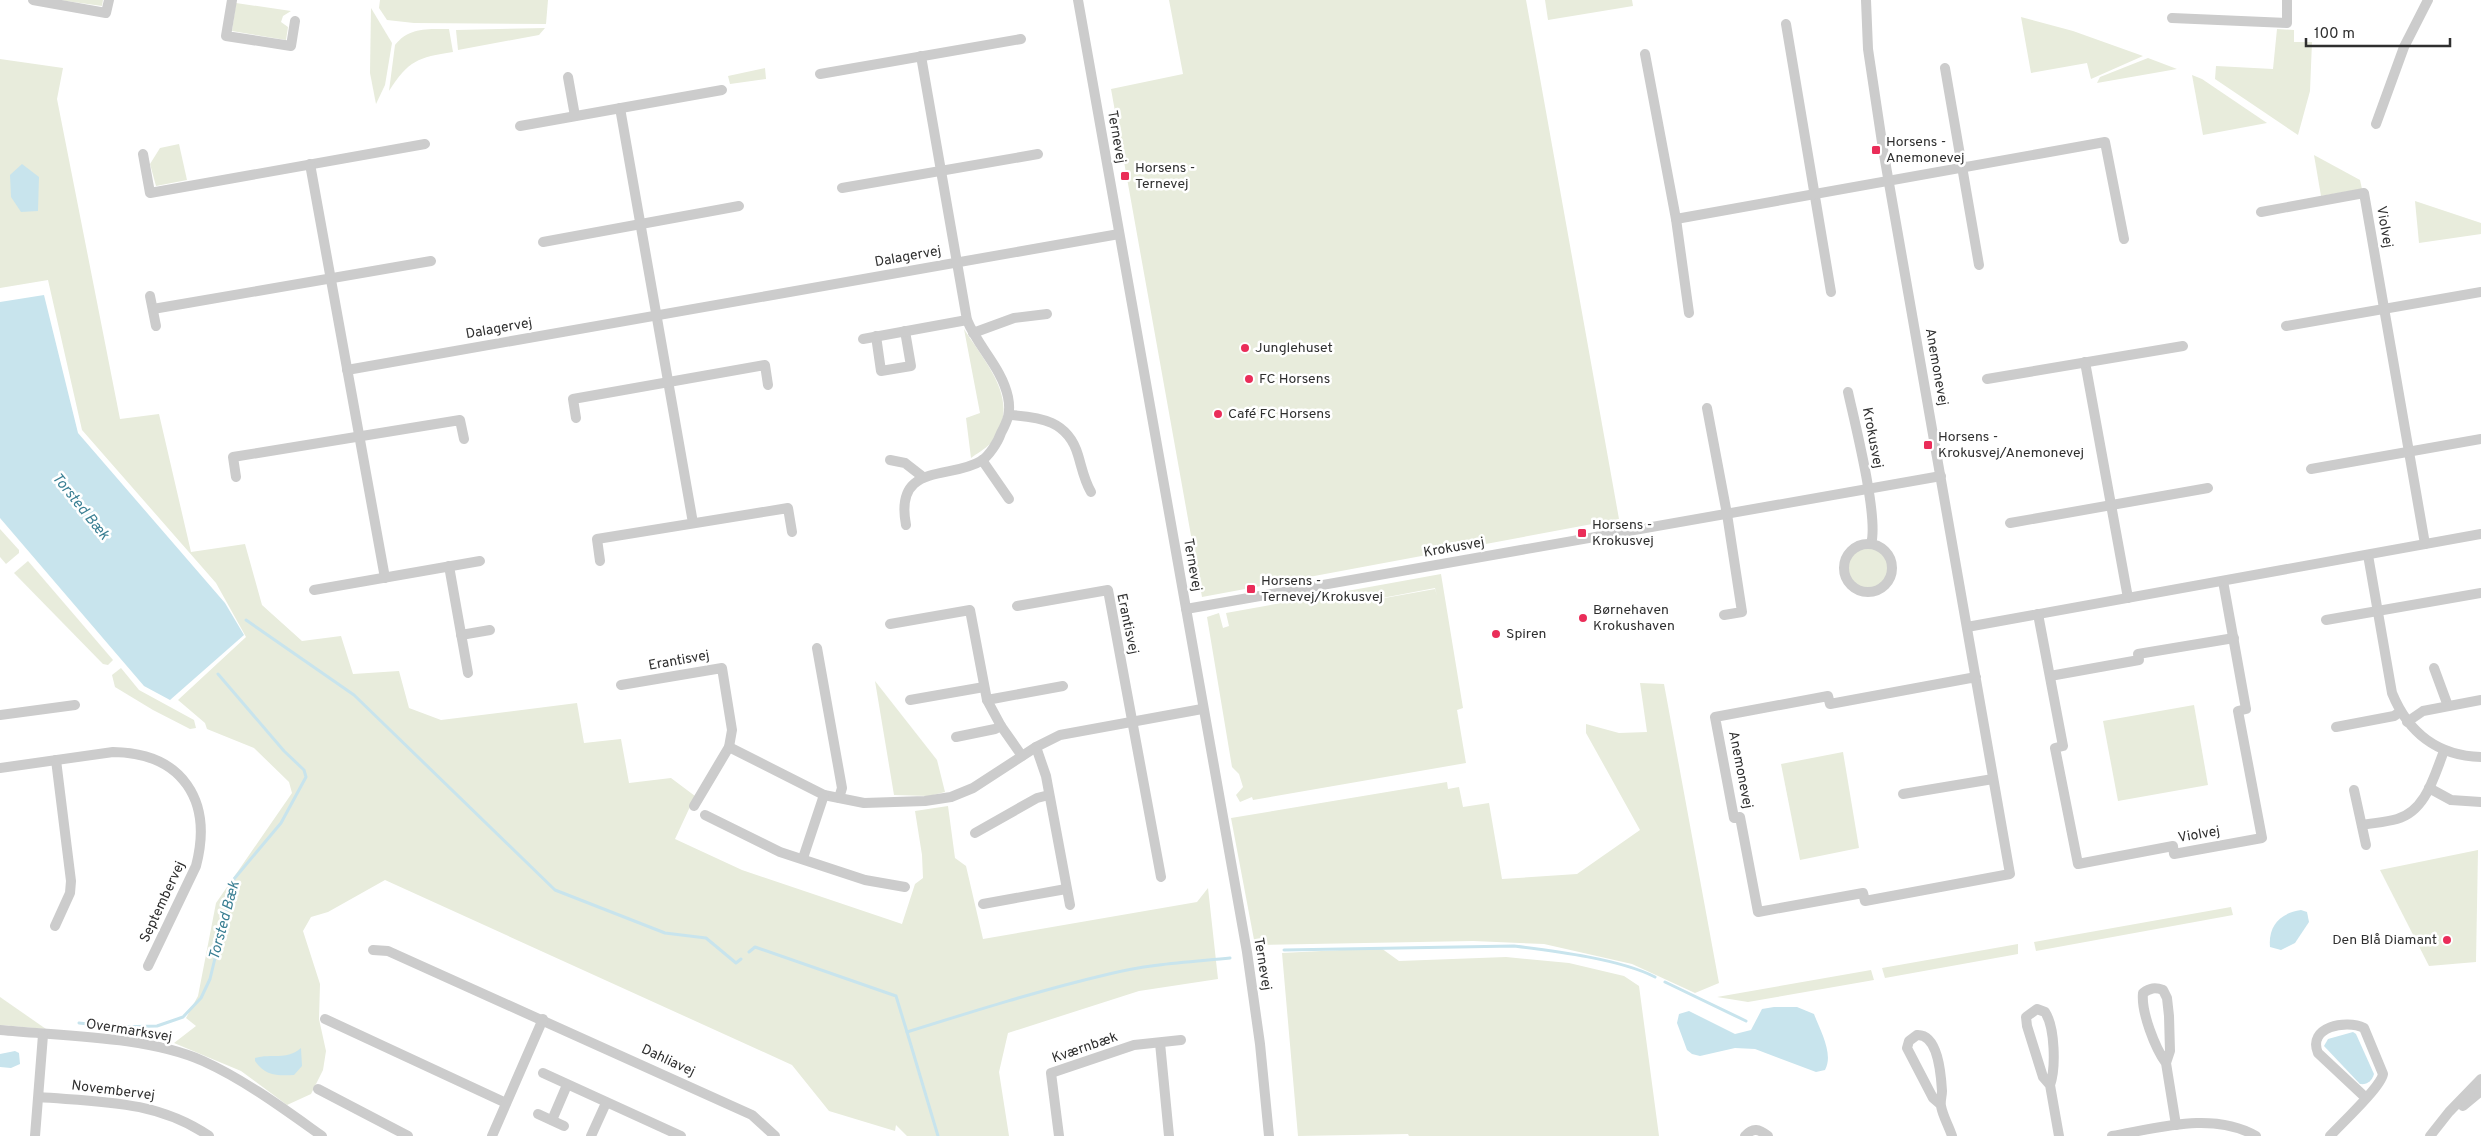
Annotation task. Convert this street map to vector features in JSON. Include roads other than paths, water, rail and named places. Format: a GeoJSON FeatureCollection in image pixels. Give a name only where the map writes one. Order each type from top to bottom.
{"type":"FeatureCollection","features":[{"type":"Feature","properties":{"kind":"street"},"geometry":{"type":"LineString","coordinates":[[33,0],[106,13],[109,0]]}},
{"type":"Feature","properties":{"kind":"street"},"geometry":{"type":"LineString","coordinates":[[232,0],[226,36],[291,46],[295,21]]}},
{"type":"Feature","properties":{"kind":"street","name":"Ternevej"},"geometry":{"type":"LineString","coordinates":[[1078,0],[1202,709],[1247,952],[1260,1044],[1269,1136]]}},
{"type":"Feature","properties":{"kind":"street","name":"Anemonevej"},"geometry":{"type":"LineString","coordinates":[[1866,0],[1868,49],[1889,180],[1941,476],[1976,678],[1993,779],[2010,874],[1864,901],[1863,893],[1758,912],[1740,817],[1734,818],[1716,717],[1828,696],[1830,704],[1976,678]]}},
{"type":"Feature","properties":{"kind":"street"},"geometry":{"type":"LineString","coordinates":[[2172,18],[2286,23],[2288,0]]}},
{"type":"Feature","properties":{"kind":"street"},"geometry":{"type":"LineString","coordinates":[[2376,124],[2404,47],[2428,0]]}},
{"type":"Feature","properties":{"kind":"street"},"geometry":{"type":"LineString","coordinates":[[1786,24],[1831,292]]}},
{"type":"Feature","properties":{"kind":"street"},"geometry":{"type":"LineString","coordinates":[[820,74],[1021,39]]}},
{"type":"Feature","properties":{"kind":"street"},"geometry":{"type":"LineString","coordinates":[[1645,54],[1676,219],[1689,312]]}},
{"type":"Feature","properties":{"kind":"street","name":"Dalagervej"},"geometry":{"type":"LineString","coordinates":[[921,56],[967,320],[1003,381],[1010,415]]}},
{"type":"Feature","properties":{"kind":"street"},"geometry":{"type":"LineString","coordinates":[[1945,68],[1979,265]]}},
{"type":"Feature","properties":{"kind":"street"},"geometry":{"type":"LineString","coordinates":[[568,76],[575,116]]}},
{"type":"Feature","properties":{"kind":"street"},"geometry":{"type":"LineString","coordinates":[[520,126],[722,90]]}},
{"type":"Feature","properties":{"kind":"street"},"geometry":{"type":"LineString","coordinates":[[620,108],[693,523]]}},
{"type":"Feature","properties":{"kind":"street"},"geometry":{"type":"LineString","coordinates":[[1676,219],[1962,166],[2105,142],[2124,239]]}},
{"type":"Feature","properties":{"kind":"street"},"geometry":{"type":"LineString","coordinates":[[143,154],[150,193],[426,144]]}},
{"type":"Feature","properties":{"kind":"street"},"geometry":{"type":"LineString","coordinates":[[842,188],[1038,154]]}},
{"type":"Feature","properties":{"kind":"street"},"geometry":{"type":"LineString","coordinates":[[310,164],[384,578]]}},
{"type":"Feature","properties":{"kind":"street","name":"Violvej"},"geometry":{"type":"LineString","coordinates":[[2261,212],[2364,193],[2425,544]]}},
{"type":"Feature","properties":{"kind":"street"},"geometry":{"type":"LineString","coordinates":[[543,242],[738,206]]}},
{"type":"Feature","properties":{"kind":"street","name":"Dalagervej"},"geometry":{"type":"LineString","coordinates":[[347,370],[656,314],[1119,234]]}},
{"type":"Feature","properties":{"kind":"street"},"geometry":{"type":"LineString","coordinates":[[152,309],[431,261]]}},
{"type":"Feature","properties":{"kind":"street"},"geometry":{"type":"LineString","coordinates":[[2286,326],[2481,292]]}},
{"type":"Feature","properties":{"kind":"street"},"geometry":{"type":"LineString","coordinates":[[150,296],[156,326]]}},
{"type":"Feature","properties":{"kind":"street"},"geometry":{"type":"LineString","coordinates":[[973,333],[1014,318],[1047,314]]}},
{"type":"Feature","properties":{"kind":"street"},"geometry":{"type":"LineString","coordinates":[[863,339],[967,320]]}},
{"type":"Feature","properties":{"kind":"street"},"geometry":{"type":"LineString","coordinates":[[876,336],[882,370],[911,366],[905,331]]}},
{"type":"Feature","properties":{"kind":"street"},"geometry":{"type":"LineString","coordinates":[[1987,379],[2183,346]]}},
{"type":"Feature","properties":{"kind":"street"},"geometry":{"type":"LineString","coordinates":[[2085,362],[2128,598]]}},
{"type":"Feature","properties":{"kind":"street"},"geometry":{"type":"LineString","coordinates":[[576,418],[573,399],[764,365],[768,385]]}},
{"type":"Feature","properties":{"kind":"street","name":"Krokusvej"},"geometry":{"type":"LineString","coordinates":[[1848,392],[1868,489],[1874,535],[1871,544]]}},
{"type":"Feature","properties":{"kind":"street"},"geometry":{"type":"LineString","coordinates":[[1707,408],[1727,514],[1742,612],[1724,616]]}},
{"type":"Feature","properties":{"kind":"street"},"geometry":{"type":"LineString","coordinates":[[906,525],[904,513],[905,499],[912,486],[923,477],[982,460],[999,438],[1010,415],[1039,417],[1052,422],[1064,430],[1078,454],[1084,478],[1091,492]]}},
{"type":"Feature","properties":{"kind":"street"},"geometry":{"type":"LineString","coordinates":[[236,478],[233,457],[460,420],[464,439]]}},
{"type":"Feature","properties":{"kind":"street"},"geometry":{"type":"LineString","coordinates":[[2311,470],[2481,439]]}},
{"type":"Feature","properties":{"kind":"street"},"geometry":{"type":"LineString","coordinates":[[890,460],[905,463],[923,477]]}},
{"type":"Feature","properties":{"kind":"street"},"geometry":{"type":"LineString","coordinates":[[982,460],[1009,499]]}},
{"type":"Feature","properties":{"kind":"street","name":"Krokusvej"},"geometry":{"type":"LineString","coordinates":[[1186,609],[1941,476]]}},
{"type":"Feature","properties":{"kind":"street"},"geometry":{"type":"LineString","coordinates":[[2010,522],[2208,488]]}},
{"type":"Feature","properties":{"kind":"street"},"geometry":{"type":"LineString","coordinates":[[600,561],[597,539],[788,508],[792,532]]}},
{"type":"Feature","properties":{"kind":"street"},"geometry":{"type":"LineString","coordinates":[[1967,627],[2481,534]]}},
{"type":"Feature","properties":{"kind":"street"},"geometry":{"type":"LineString","coordinates":[[1871,544],[1879,547],[1890,559],[1891,575],[1881,588],[1866,592],[1851,586],[1844,573],[1844,565],[1850,552],[1856,547],[1871,544]]}},
{"type":"Feature","properties":{"kind":"street"},"geometry":{"type":"LineString","coordinates":[[2368,555],[2392,693],[2400,712],[2407,722],[2424,738],[2444,751],[2466,757],[2481,758]]}},
{"type":"Feature","properties":{"kind":"street"},"geometry":{"type":"LineString","coordinates":[[314,590],[480,561]]}},
{"type":"Feature","properties":{"kind":"street"},"geometry":{"type":"LineString","coordinates":[[450,566],[468,673]]}},
{"type":"Feature","properties":{"kind":"street","name":"Violvej"},"geometry":{"type":"LineString","coordinates":[[2038,614],[2063,746],[2056,748],[2078,864],[2173,846],[2174,854],[2262,838],[2238,711],[2246,709],[2223,581]]}},
{"type":"Feature","properties":{"kind":"street","name":"Erantisvej"},"geometry":{"type":"LineString","coordinates":[[1018,606],[1108,590],[1161,877]]}},
{"type":"Feature","properties":{"kind":"street"},"geometry":{"type":"LineString","coordinates":[[2326,620],[2481,593]]}},
{"type":"Feature","properties":{"kind":"street"},"geometry":{"type":"LineString","coordinates":[[890,624],[970,610],[987,700],[1001,726],[1022,756]]}},
{"type":"Feature","properties":{"kind":"street"},"geometry":{"type":"LineString","coordinates":[[461,635],[490,630]]}},
{"type":"Feature","properties":{"kind":"street"},"geometry":{"type":"LineString","coordinates":[[2050,676],[2138,660],[2138,654],[2234,638]]}},
{"type":"Feature","properties":{"kind":"street"},"geometry":{"type":"LineString","coordinates":[[816,648],[842,788],[839,798]]}},
{"type":"Feature","properties":{"kind":"street","name":"Erantisvej"},"geometry":{"type":"LineString","coordinates":[[621,685],[722,668],[732,723],[729,747],[694,806]]}},
{"type":"Feature","properties":{"kind":"street"},"geometry":{"type":"LineString","coordinates":[[2434,668],[2448,706]]}},
{"type":"Feature","properties":{"kind":"street"},"geometry":{"type":"LineString","coordinates":[[987,700],[1063,686]]}},
{"type":"Feature","properties":{"kind":"street"},"geometry":{"type":"LineString","coordinates":[[910,700],[984,687]]}},
{"type":"Feature","properties":{"kind":"street"},"geometry":{"type":"LineString","coordinates":[[2407,722],[2423,711],[2481,700]]}},
{"type":"Feature","properties":{"kind":"street"},"geometry":{"type":"LineString","coordinates":[[0,715],[75,705]]}},
{"type":"Feature","properties":{"kind":"street"},"geometry":{"type":"LineString","coordinates":[[729,747],[824,795],[864,803],[925,801],[951,796],[973,788],[1036,747],[1060,735],[1202,709]]}},
{"type":"Feature","properties":{"kind":"street"},"geometry":{"type":"LineString","coordinates":[[2336,726],[2394,716],[2400,712]]}},
{"type":"Feature","properties":{"kind":"street"},"geometry":{"type":"LineString","coordinates":[[956,737],[1001,726]]}},
{"type":"Feature","properties":{"kind":"street"},"geometry":{"type":"LineString","coordinates":[[1036,747],[1041,757],[1070,904]]}},
{"type":"Feature","properties":{"kind":"street"},"geometry":{"type":"LineString","coordinates":[[2362,825],[2397,819],[2407,815],[2424,798],[2444,751]]}},
{"type":"Feature","properties":{"kind":"street","name":"Septembervej"},"geometry":{"type":"LineString","coordinates":[[0,768],[113,752],[130,752],[148,757],[171,768],[192,791],[202,830],[201,849],[196,866],[148,966]]}},
{"type":"Feature","properties":{"kind":"street"},"geometry":{"type":"LineString","coordinates":[[55,926],[70,892],[71,881],[56,760]]}},
{"type":"Feature","properties":{"kind":"street"},"geometry":{"type":"LineString","coordinates":[[1903,794],[1993,779]]}},
{"type":"Feature","properties":{"kind":"street"},"geometry":{"type":"LineString","coordinates":[[2429,788],[2451,800],[2481,802]]}},
{"type":"Feature","properties":{"kind":"street"},"geometry":{"type":"LineString","coordinates":[[2354,790],[2366,845]]}},
{"type":"Feature","properties":{"kind":"street"},"geometry":{"type":"LineString","coordinates":[[803,858],[824,795]]}},
{"type":"Feature","properties":{"kind":"street"},"geometry":{"type":"LineString","coordinates":[[975,833],[1037,798],[1049,795]]}},
{"type":"Feature","properties":{"kind":"street"},"geometry":{"type":"LineString","coordinates":[[704,815],[759,843],[865,880],[904,887]]}},
{"type":"Feature","properties":{"kind":"street"},"geometry":{"type":"LineString","coordinates":[[982,904],[1066,889]]}},
{"type":"Feature","properties":{"kind":"street","name":"Dahliavej"},"geometry":{"type":"LineString","coordinates":[[373,950],[388,951],[543,1019],[752,1115],[775,1136]]}},
{"type":"Feature","properties":{"kind":"street"},"geometry":{"type":"LineString","coordinates":[[2166,1063],[2170,1051],[2167,998],[2163,990],[2157,988],[2149,989],[2144,993],[2142,1003],[2158,1052],[2166,1063],[2176,1125]]}},
{"type":"Feature","properties":{"kind":"street"},"geometry":{"type":"LineString","coordinates":[[2050,1085],[2043,1077],[2027,1026],[2026,1018],[2036,1009],[2045,1012],[2051,1028],[2054,1073],[2050,1085],[2060,1136]]}},
{"type":"Feature","properties":{"kind":"street"},"geometry":{"type":"LineString","coordinates":[[325,1018],[506,1103]]}},
{"type":"Feature","properties":{"kind":"street"},"geometry":{"type":"LineString","coordinates":[[492,1136],[543,1019]]}},
{"type":"Feature","properties":{"kind":"street"},"geometry":{"type":"LineString","coordinates":[[2330,1136],[2366,1098],[2382,1080],[2383,1074],[2364,1028],[2349,1023],[2323,1031],[2317,1035],[2314,1045],[2318,1053],[2366,1098]]}},
{"type":"Feature","properties":{"kind":"street","name":"Overmarksvej"},"geometry":{"type":"LineString","coordinates":[[0,1030],[120,1041],[162,1048],[201,1061],[237,1078],[322,1136]]}},
{"type":"Feature","properties":{"kind":"street"},"geometry":{"type":"LineString","coordinates":[[35,1136],[43,1035]]}},
{"type":"Feature","properties":{"kind":"street"},"geometry":{"type":"LineString","coordinates":[[1940,1104],[1942,1093],[1939,1069],[1931,1041],[1926,1036],[1917,1035],[1909,1041],[1907,1048],[1933,1098],[1940,1104],[1952,1136]]}},
{"type":"Feature","properties":{"kind":"street","name":"Kværnbæk"},"geometry":{"type":"LineString","coordinates":[[1059,1136],[1051,1073],[1134,1045],[1181,1040]]}},
{"type":"Feature","properties":{"kind":"street"},"geometry":{"type":"LineString","coordinates":[[1160,1042],[1169,1136]]}},
{"type":"Feature","properties":{"kind":"street"},"geometry":{"type":"LineString","coordinates":[[543,1073],[681,1136]]}},
{"type":"Feature","properties":{"kind":"street"},"geometry":{"type":"LineString","coordinates":[[2430,1136],[2449,1112],[2481,1079]]}},
{"type":"Feature","properties":{"kind":"street"},"geometry":{"type":"LineString","coordinates":[[552,1120],[567,1085]]}},
{"type":"Feature","properties":{"kind":"street"},"geometry":{"type":"LineString","coordinates":[[318,1089],[408,1136]]}},
{"type":"Feature","properties":{"kind":"street"},"geometry":{"type":"LineString","coordinates":[[2444,1120],[2481,1091]]}},
{"type":"Feature","properties":{"kind":"street","name":"Novembervej"},"geometry":{"type":"LineString","coordinates":[[39,1097],[130,1105],[156,1110],[196,1127],[209,1136]]}},
{"type":"Feature","properties":{"kind":"street"},"geometry":{"type":"LineString","coordinates":[[591,1136],[606,1103]]}},
{"type":"Feature","properties":{"kind":"street"},"geometry":{"type":"LineString","coordinates":[[538,1114],[564,1126]]}},
{"type":"Feature","properties":{"kind":"street"},"geometry":{"type":"LineString","coordinates":[[2112,1136],[2195,1123],[2233,1126],[2256,1136]]}},
{"type":"Feature","properties":{"kind":"street"},"geometry":{"type":"LineString","coordinates":[[1745,1136],[1755,1130],[1761,1130],[1768,1136]]}},
{"type":"Feature","properties":{"kind":"water"},"geometry":{"type":"Polygon","coordinates":[[[22,164],[39,177],[38,211],[21,212],[11,197],[10,175],[22,164]]]}},
{"type":"Feature","properties":{"kind":"water"},"geometry":{"type":"Polygon","coordinates":[[[44,295],[78,433],[225,603],[244,635],[170,700],[144,686],[0,518],[0,302],[44,295]]]}},
{"type":"Feature","properties":{"kind":"water"},"geometry":{"type":"Polygon","coordinates":[[[2301,910],[2307,912],[2309,922],[2295,943],[2281,950],[2270,947],[2273,927],[2281,917],[2301,910]]]}},
{"type":"Feature","properties":{"kind":"water"},"geometry":{"type":"Polygon","coordinates":[[[1797,1007],[1814,1014],[1827,1049],[1828,1057],[1825,1070],[1816,1072],[1755,1049],[1735,1048],[1700,1056],[1692,1054],[1687,1050],[1677,1023],[1679,1014],[1689,1011],[1735,1034],[1751,1030],[1762,1009],[1797,1007]]]}},
{"type":"Feature","properties":{"kind":"water"},"geometry":{"type":"Polygon","coordinates":[[[2353,1032],[2356,1034],[2374,1074],[2371,1081],[2365,1084],[2360,1084],[2324,1046],[2328,1039],[2353,1032]]]}},
{"type":"Feature","properties":{"kind":"water"},"geometry":{"type":"Polygon","coordinates":[[[301,1048],[302,1066],[294,1075],[272,1074],[263,1070],[255,1061],[255,1058],[284,1056],[301,1048]]]}},
{"type":"Feature","properties":{"kind":"water"},"geometry":{"type":"Polygon","coordinates":[[[15,1051],[19,1053],[20,1064],[11,1068],[0,1067],[0,1054],[15,1051]]]}},
{"type":"Feature","properties":{"kind":"waterway"},"geometry":{"type":"LineString","coordinates":[[246,620],[354,695],[555,890],[665,933],[706,938],[736,963],[741,959]]}},
{"type":"Feature","properties":{"kind":"waterway","name":"Torsted Bæk"},"geometry":{"type":"LineString","coordinates":[[79,1023],[116,1027],[157,1026],[183,1017],[201,998],[210,979],[234,879],[281,823],[306,777],[304,770],[284,751],[218,674]]}},
{"type":"Feature","properties":{"kind":"waterway"},"geometry":{"type":"LineString","coordinates":[[1284,950],[1514,946],[1567,953],[1606,961],[1624,965],[1655,977]]}},
{"type":"Feature","properties":{"kind":"waterway"},"geometry":{"type":"LineString","coordinates":[[749,952],[755,947],[896,996],[907,1032],[1084,980],[1139,968],[1230,958]]}},
{"type":"Feature","properties":{"kind":"waterway"},"geometry":{"type":"LineString","coordinates":[[1665,982],[1746,1021]]}},
{"type":"Feature","properties":{"kind":"waterway"},"geometry":{"type":"LineString","coordinates":[[907,1032],[938,1136]]}},
{"type":"Feature","properties":{"kind":"place","name":"Horsens - Anemonevej"},"geometry":{"type":"Point","coordinates":[1876,150]}},
{"type":"Feature","properties":{"kind":"place","name":"Horsens - Ternevej"},"geometry":{"type":"Point","coordinates":[1125,176]}},
{"type":"Feature","properties":{"kind":"place","name":"Junglehuset"},"geometry":{"type":"Point","coordinates":[1245,348]}},
{"type":"Feature","properties":{"kind":"place","name":"FC Horsens"},"geometry":{"type":"Point","coordinates":[1249,379]}},
{"type":"Feature","properties":{"kind":"place","name":"Café FC Horsens"},"geometry":{"type":"Point","coordinates":[1218,414]}},
{"type":"Feature","properties":{"kind":"place","name":"Horsens - Krokusvej/Anemonevej"},"geometry":{"type":"Point","coordinates":[1928,445]}},
{"type":"Feature","properties":{"kind":"place","name":"Horsens - Krokusvej"},"geometry":{"type":"Point","coordinates":[1582,533]}},
{"type":"Feature","properties":{"kind":"place","name":"Horsens - Ternevej/Krokusvej"},"geometry":{"type":"Point","coordinates":[1251,589]}},
{"type":"Feature","properties":{"kind":"place","name":"Børnehaven Krokushaven"},"geometry":{"type":"Point","coordinates":[1583,618]}},
{"type":"Feature","properties":{"kind":"place","name":"Spiren"},"geometry":{"type":"Point","coordinates":[1496,634]}},
{"type":"Feature","properties":{"kind":"place","name":"Den Blå Diamant"},"geometry":{"type":"Point","coordinates":[2447,940]}}]}
